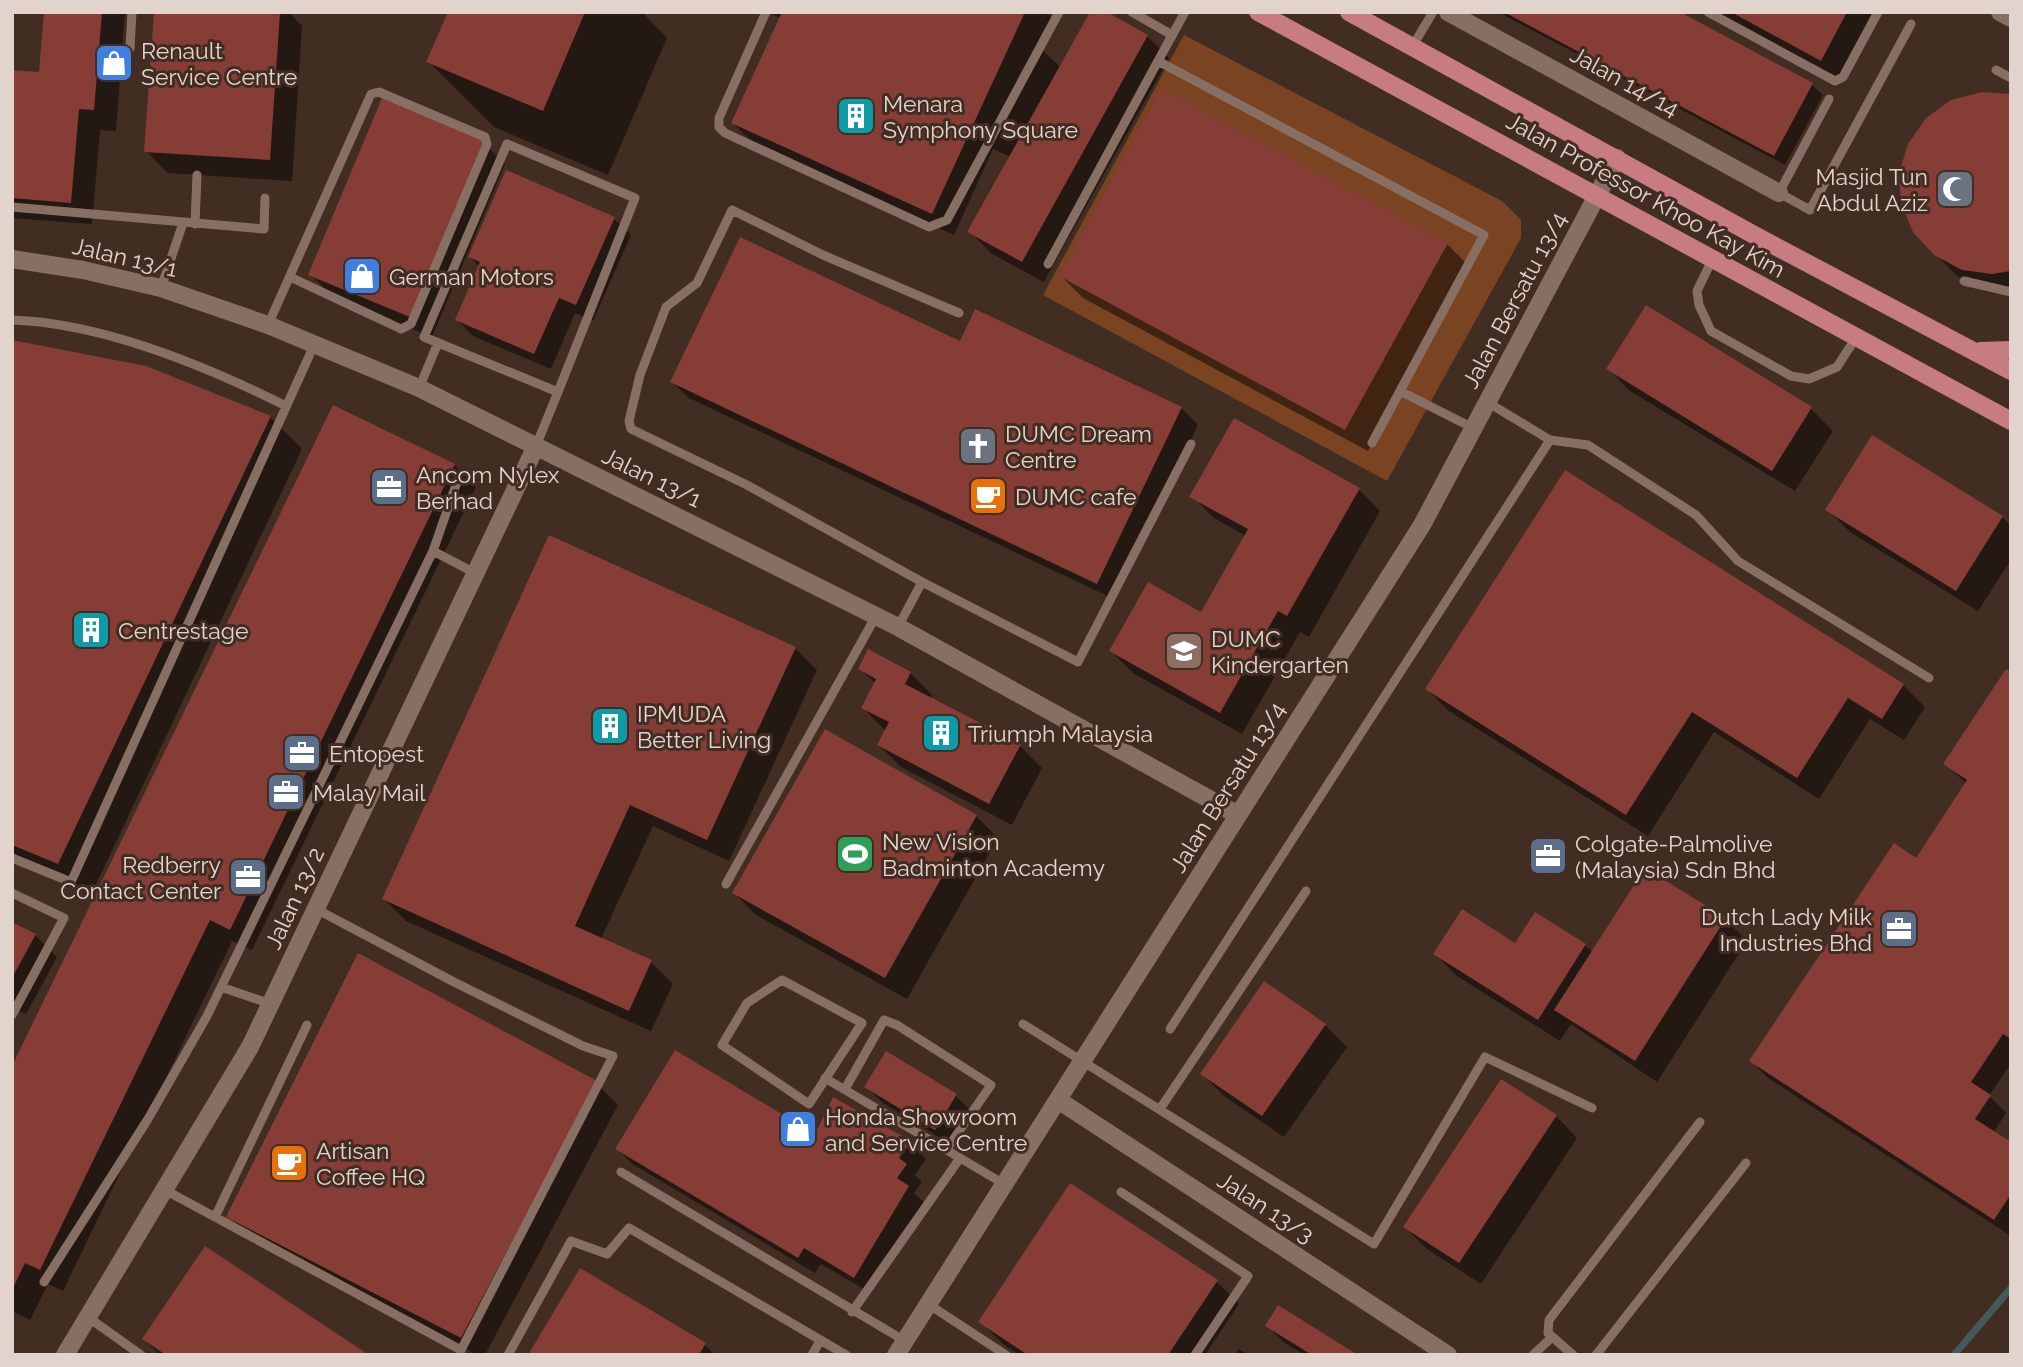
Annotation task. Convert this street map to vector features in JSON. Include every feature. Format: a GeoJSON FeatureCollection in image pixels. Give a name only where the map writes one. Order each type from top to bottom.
{"type":"FeatureCollection","features":[{"type":"Feature","properties":{"kind":"main road","name":"Jalan Professor Khoo Kay Kim"},"geometry":{"type":"LineString","coordinates":[[1258,12],[1713,258],[1855,339],[2011,421]]}},
{"type":"Feature","properties":{"kind":"main road","name":"Jalan Professor Khoo Kay Kim"},"geometry":{"type":"LineString","coordinates":[[1349,12],[2011,370]]}},
{"type":"Feature","properties":{"kind":"main road"},"geometry":{"type":"LineString","coordinates":[[1973,351],[2011,350]]}},
{"type":"Feature","properties":{"kind":"main road"},"geometry":{"type":"LineString","coordinates":[[1936,382],[2011,411]]}},
{"type":"Feature","properties":{"kind":"street","name":"Jalan 14/14"},"geometry":{"type":"LineString","coordinates":[[1448,12],[1779,193]]}},
{"type":"Feature","properties":{"kind":"street"},"geometry":{"type":"LineString","coordinates":[[2000,12],[2011,18]]}},
{"type":"Feature","properties":{"kind":"street","name":"Jalan Bersatu 13/4"},"geometry":{"type":"LineString","coordinates":[[901,1348],[1422,525],[1617,159]]}},
{"type":"Feature","properties":{"kind":"street","name":"Jalan 13/1"},"geometry":{"type":"LineString","coordinates":[[12,258],[83,270],[161,288],[315,343],[419,388],[898,627],[1238,815]]}},
{"type":"Feature","properties":{"kind":"street","name":"Jalan 13/2"},"geometry":{"type":"LineString","coordinates":[[65,1355],[250,1047],[536,446]]}},
{"type":"Feature","properties":{"kind":"street","name":"Jalan 13/3"},"geometry":{"type":"LineString","coordinates":[[1058,1100],[1448,1355]]}},
{"type":"Feature","properties":{"kind":"lane"},"geometry":{"type":"LineString","coordinates":[[130,49],[132,12]]}},
{"type":"Feature","properties":{"kind":"lane"},"geometry":{"type":"LineString","coordinates":[[766,12],[719,118],[719,127],[725,133],[929,227],[947,220],[1059,12]]}},
{"type":"Feature","properties":{"kind":"lane"},"geometry":{"type":"LineString","coordinates":[[1132,12],[1172,35]]}},
{"type":"Feature","properties":{"kind":"lane"},"geometry":{"type":"LineString","coordinates":[[1048,264],[1185,12]]}},
{"type":"Feature","properties":{"kind":"lane"},"geometry":{"type":"LineString","coordinates":[[1412,47],[1433,12]]}},
{"type":"Feature","properties":{"kind":"lane"},"geometry":{"type":"LineString","coordinates":[[1708,12],[1835,81],[1843,77],[1878,12]]}},
{"type":"Feature","properties":{"kind":"lane"},"geometry":{"type":"LineString","coordinates":[[1829,99],[1779,193],[1810,210],[1911,24]]}},
{"type":"Feature","properties":{"kind":"lane"},"geometry":{"type":"LineString","coordinates":[[1158,61],[1484,235],[1372,443]]}},
{"type":"Feature","properties":{"kind":"lane"},"geometry":{"type":"LineString","coordinates":[[1996,70],[2011,78]]}},
{"type":"Feature","properties":{"kind":"lane"},"geometry":{"type":"LineString","coordinates":[[268,325],[371,94],[379,92],[485,137],[488,144],[411,324],[401,329],[290,277]]}},
{"type":"Feature","properties":{"kind":"lane"},"geometry":{"type":"LineString","coordinates":[[536,446],[558,392],[635,198],[507,144],[424,337],[558,392]]}},
{"type":"Feature","properties":{"kind":"lane"},"geometry":{"type":"LineString","coordinates":[[195,224],[197,175]]}},
{"type":"Feature","properties":{"kind":"lane"},"geometry":{"type":"LineString","coordinates":[[12,207],[264,229],[265,198]]}},
{"type":"Feature","properties":{"kind":"lane"},"geometry":{"type":"LineString","coordinates":[[959,313],[823,255],[732,210],[697,283],[666,307],[640,375],[629,421],[631,429],[747,485],[922,582],[1078,662],[1191,444]]}},
{"type":"Feature","properties":{"kind":"lane"},"geometry":{"type":"LineString","coordinates":[[161,288],[183,223]]}},
{"type":"Feature","properties":{"kind":"lane"},"geometry":{"type":"LineString","coordinates":[[1713,258],[1697,291],[1699,305],[1710,331],[1791,376],[1810,379],[1837,367],[1855,339]]}},
{"type":"Feature","properties":{"kind":"lane"},"geometry":{"type":"LineString","coordinates":[[1964,281],[2011,292]]}},
{"type":"Feature","properties":{"kind":"lane"},"geometry":{"type":"LineString","coordinates":[[12,320],[43,322],[115,338],[231,379],[286,407]]}},
{"type":"Feature","properties":{"kind":"lane"},"geometry":{"type":"LineString","coordinates":[[12,858],[71,882],[315,343]]}},
{"type":"Feature","properties":{"kind":"lane"},"geometry":{"type":"LineString","coordinates":[[419,388],[438,343]]}},
{"type":"Feature","properties":{"kind":"lane"},"geometry":{"type":"LineString","coordinates":[[1400,391],[1473,428]]}},
{"type":"Feature","properties":{"kind":"lane"},"geometry":{"type":"LineString","coordinates":[[1487,402],[1550,440],[1588,444],[1696,515],[1738,561],[1929,678]]}},
{"type":"Feature","properties":{"kind":"lane"},"geometry":{"type":"LineString","coordinates":[[1170,1029],[1550,440]]}},
{"type":"Feature","properties":{"kind":"lane"},"geometry":{"type":"LineString","coordinates":[[44,1282],[148,1119],[221,987],[433,551],[457,482]]}},
{"type":"Feature","properties":{"kind":"lane"},"geometry":{"type":"LineString","coordinates":[[433,551],[475,573]]}},
{"type":"Feature","properties":{"kind":"lane"},"geometry":{"type":"LineString","coordinates":[[898,627],[922,582]]}},
{"type":"Feature","properties":{"kind":"lane"},"geometry":{"type":"LineString","coordinates":[[726,884],[876,616]]}},
{"type":"Feature","properties":{"kind":"lane"},"geometry":{"type":"LineString","coordinates":[[1160,1110],[1306,891]]}},
{"type":"Feature","properties":{"kind":"lane"},"geometry":{"type":"LineString","coordinates":[[12,893],[64,918],[12,1015]]}},
{"type":"Feature","properties":{"kind":"lane"},"geometry":{"type":"LineString","coordinates":[[165,1190],[461,1350],[613,1056],[583,1046],[316,909]]}},
{"type":"Feature","properties":{"kind":"lane"},"geometry":{"type":"LineString","coordinates":[[782,980],[862,1023],[825,1078],[809,1104],[722,1045],[747,1003],[782,980]]}},
{"type":"Feature","properties":{"kind":"lane"},"geometry":{"type":"LineString","coordinates":[[221,987],[271,1004]]}},
{"type":"Feature","properties":{"kind":"lane"},"geometry":{"type":"LineString","coordinates":[[845,1089],[884,1020],[897,1025],[991,1085],[946,1150]]}},
{"type":"Feature","properties":{"kind":"lane"},"geometry":{"type":"LineString","coordinates":[[1023,1024],[1374,1244],[1485,1058],[1592,1108]]}},
{"type":"Feature","properties":{"kind":"lane"},"geometry":{"type":"LineString","coordinates":[[215,1217],[307,1025]]}},
{"type":"Feature","properties":{"kind":"lane"},"geometry":{"type":"LineString","coordinates":[[825,1078],[1004,1184]]}},
{"type":"Feature","properties":{"kind":"lane"},"geometry":{"type":"LineString","coordinates":[[1573,1355],[1552,1337],[1547,1325],[1700,1122]]}},
{"type":"Feature","properties":{"kind":"lane"},"geometry":{"type":"LineString","coordinates":[[852,1312],[960,1158]]}},
{"type":"Feature","properties":{"kind":"lane"},"geometry":{"type":"LineString","coordinates":[[1596,1355],[1746,1163]]}},
{"type":"Feature","properties":{"kind":"lane"},"geometry":{"type":"LineString","coordinates":[[621,1172],[852,1312],[901,1348]]}},
{"type":"Feature","properties":{"kind":"lane"},"geometry":{"type":"LineString","coordinates":[[1121,1192],[1248,1276],[1195,1355]]}},
{"type":"Feature","properties":{"kind":"lane"},"geometry":{"type":"LineString","coordinates":[[508,1355],[571,1241],[607,1254],[629,1228],[846,1355]]}},
{"type":"Feature","properties":{"kind":"lane"},"geometry":{"type":"LineString","coordinates":[[928,1304],[1006,1355]]}},
{"type":"Feature","properties":{"kind":"lane"},"geometry":{"type":"LineString","coordinates":[[89,1318],[141,1355]]}},
{"type":"Feature","properties":{"kind":"lane"},"geometry":{"type":"LineString","coordinates":[[1533,1355],[1552,1337]]}},
{"type":"Feature","properties":{"kind":"lane"},"geometry":{"type":"LineString","coordinates":[[812,1355],[820,1340]]}},
{"type":"Feature","properties":{"kind":"shaded area"},"geometry":{"type":"Polygon","coordinates":[[[1184,35],[1502,201],[1521,220],[1521,238],[1387,481],[1043,295],[1184,35]]]}},
{"type":"Feature","properties":{"kind":"building"},"geometry":{"type":"Polygon","coordinates":[[[44,12],[102,12],[94,110],[79,109],[71,203],[12,198],[12,70],[39,72],[44,12]]]}},
{"type":"Feature","properties":{"kind":"building"},"geometry":{"type":"Polygon","coordinates":[[[154,12],[280,12],[270,160],[144,152],[154,12]]]}},
{"type":"Feature","properties":{"kind":"building"},"geometry":{"type":"Polygon","coordinates":[[[448,12],[585,12],[543,111],[426,62],[448,12]]]}},
{"type":"Feature","properties":{"kind":"building","name":"Menara Symphony Square"},"geometry":{"type":"Polygon","coordinates":[[[782,12],[1025,12],[932,214],[731,123],[782,12]]]}},
{"type":"Feature","properties":{"kind":"building"},"geometry":{"type":"Polygon","coordinates":[[[1090,12],[1107,12],[1148,35],[1022,262],[967,232],[1090,12]]]}},
{"type":"Feature","properties":{"kind":"building"},"geometry":{"type":"Polygon","coordinates":[[[1504,12],[1680,12],[1813,83],[1774,156],[1504,12]]]}},
{"type":"Feature","properties":{"kind":"building"},"geometry":{"type":"Polygon","coordinates":[[[1731,12],[1847,12],[1821,61],[1731,12]]]}},
{"type":"Feature","properties":{"kind":"building"},"geometry":{"type":"Polygon","coordinates":[[[1161,89],[1448,243],[1345,430],[1059,276],[1161,89]]]}},
{"type":"Feature","properties":{"kind":"building","name":"Masjid Tun Abdul Aziz"},"geometry":{"type":"Polygon","coordinates":[[[1982,92],[2011,94],[2011,271],[1992,274],[1962,270],[1934,255],[1913,232],[1901,204],[1899,173],[1908,144],[1926,118],[1951,100],[1982,92]]]}},
{"type":"Feature","properties":{"kind":"building"},"geometry":{"type":"Polygon","coordinates":[[[382,98],[484,140],[410,317],[308,275],[382,98]]]}},
{"type":"Feature","properties":{"kind":"building"},"geometry":{"type":"Polygon","coordinates":[[[506,170],[615,217],[576,305],[559,298],[534,354],[455,320],[480,262],[468,257],[506,170]]]}},
{"type":"Feature","properties":{"kind":"building"},"geometry":{"type":"Polygon","coordinates":[[[740,237],[960,341],[975,309],[1182,407],[1097,584],[670,382],[740,237]]]}},
{"type":"Feature","properties":{"kind":"building"},"geometry":{"type":"Polygon","coordinates":[[[1646,305],[1812,407],[1772,471],[1606,369],[1646,305]]]}},
{"type":"Feature","properties":{"kind":"building","name":"Centrestage"},"geometry":{"type":"Polygon","coordinates":[[[12,340],[146,366],[271,416],[58,864],[12,845],[12,340]]]}},
{"type":"Feature","properties":{"kind":"building"},"geometry":{"type":"Polygon","coordinates":[[[333,405],[455,464],[230,930],[210,920],[40,1270],[25,1263],[12,1290],[12,1066],[333,405]]]}},
{"type":"Feature","properties":{"kind":"building"},"geometry":{"type":"Polygon","coordinates":[[[1234,418],[1360,488],[1287,616],[1278,611],[1220,713],[1109,651],[1148,582],[1201,612],[1248,529],[1189,497],[1234,418]]]}},
{"type":"Feature","properties":{"kind":"building"},"geometry":{"type":"Polygon","coordinates":[[[1872,435],[2003,516],[1956,591],[1825,510],[1872,435]]]}},
{"type":"Feature","properties":{"kind":"building"},"geometry":{"type":"Polygon","coordinates":[[[1565,470],[1904,684],[1882,719],[1848,698],[1797,778],[1692,712],[1626,815],[1425,689],[1565,470]]]}},
{"type":"Feature","properties":{"kind":"building","name":"IPMUDA Better Living"},"geometry":{"type":"Polygon","coordinates":[[[549,535],[796,647],[707,840],[630,805],[575,926],[652,960],[629,1011],[382,899],[549,535]]]}},
{"type":"Feature","properties":{"kind":"building","name":"Triumph Malaysia"},"geometry":{"type":"Polygon","coordinates":[[[868,649],[911,672],[905,684],[1021,744],[989,804],[877,745],[889,722],[861,708],[876,679],[858,669],[868,649]]]}},
{"type":"Feature","properties":{"kind":"building"},"geometry":{"type":"Polygon","coordinates":[[[2006,669],[2011,672],[2011,1039],[2003,1034],[1971,1082],[1991,1095],[1975,1119],[2011,1142],[2011,1194],[1994,1220],[1749,1061],[1894,843],[1916,858],[1967,780],[1943,764],[2006,669]]]}},
{"type":"Feature","properties":{"kind":"building","name":"New Vision Badminton Academy"},"geometry":{"type":"Polygon","coordinates":[[[825,729],[977,815],[885,978],[732,893],[825,729]]]}},
{"type":"Feature","properties":{"kind":"building"},"geometry":{"type":"Polygon","coordinates":[[[1645,868],[1726,918],[1635,1061],[1554,1010],[1645,868]]]}},
{"type":"Feature","properties":{"kind":"building"},"geometry":{"type":"Polygon","coordinates":[[[1462,909],[1515,943],[1535,912],[1586,944],[1538,1020],[1433,954],[1462,909]]]}},
{"type":"Feature","properties":{"kind":"building"},"geometry":{"type":"Polygon","coordinates":[[[12,922],[36,934],[12,978],[12,922]]]}},
{"type":"Feature","properties":{"kind":"building"},"geometry":{"type":"Polygon","coordinates":[[[358,953],[597,1081],[461,1338],[226,1217],[358,953]]]}},
{"type":"Feature","properties":{"kind":"building"},"geometry":{"type":"Polygon","coordinates":[[[1264,981],[1326,1024],[1262,1116],[1200,1074],[1264,981]]]}},
{"type":"Feature","properties":{"kind":"building"},"geometry":{"type":"Polygon","coordinates":[[[675,1050],[815,1134],[833,1097],[911,1141],[899,1158],[907,1164],[897,1178],[909,1186],[854,1278],[804,1248],[798,1258],[615,1149],[675,1050]]]}},
{"type":"Feature","properties":{"kind":"building"},"geometry":{"type":"Polygon","coordinates":[[[886,1051],[957,1094],[935,1130],[864,1087],[886,1051]]]}},
{"type":"Feature","properties":{"kind":"building"},"geometry":{"type":"Polygon","coordinates":[[[1501,1079],[1557,1115],[1459,1263],[1403,1227],[1501,1079]]]}},
{"type":"Feature","properties":{"kind":"building"},"geometry":{"type":"Polygon","coordinates":[[[1070,1183],[1218,1280],[1168,1355],[1028,1355],[978,1322],[1070,1183]]]}},
{"type":"Feature","properties":{"kind":"building"},"geometry":{"type":"Polygon","coordinates":[[[205,1246],[369,1355],[166,1355],[142,1339],[205,1246]]]}},
{"type":"Feature","properties":{"kind":"building"},"geometry":{"type":"Polygon","coordinates":[[[580,1268],[706,1343],[699,1355],[528,1355],[580,1268]]]}},
{"type":"Feature","properties":{"kind":"building"},"geometry":{"type":"Polygon","coordinates":[[[1278,1305],[1358,1355],[1312,1355],[1265,1326],[1278,1305]]]}},
{"type":"Feature","properties":{"kind":"waterway"},"geometry":{"type":"LineString","coordinates":[[1954,1355],[2011,1288]]}},
{"type":"Feature","properties":{"kind":"place","name":"Renault Service Centre"},"geometry":{"type":"Point","coordinates":[114,63]}},
{"type":"Feature","properties":{"kind":"place","name":"Menara Symphony Square"},"geometry":{"type":"Point","coordinates":[856,116]}},
{"type":"Feature","properties":{"kind":"place","name":"Masjid Tun Abdul Aziz"},"geometry":{"type":"Point","coordinates":[1955,189]}},
{"type":"Feature","properties":{"kind":"place","name":"German Motors"},"geometry":{"type":"Point","coordinates":[362,276]}},
{"type":"Feature","properties":{"kind":"place","name":"DUMC Dream Centre"},"geometry":{"type":"Point","coordinates":[978,446]}},
{"type":"Feature","properties":{"kind":"place","name":"Ancom Nylex Berhad"},"geometry":{"type":"Point","coordinates":[389,487]}},
{"type":"Feature","properties":{"kind":"place","name":"DUMC cafe"},"geometry":{"type":"Point","coordinates":[988,496]}},
{"type":"Feature","properties":{"kind":"place","name":"Centrestage"},"geometry":{"type":"Point","coordinates":[91,630]}},
{"type":"Feature","properties":{"kind":"place","name":"DUMC Kindergarten"},"geometry":{"type":"Point","coordinates":[1184,651]}},
{"type":"Feature","properties":{"kind":"place","name":"IPMUDA Better Living"},"geometry":{"type":"Point","coordinates":[610,726]}},
{"type":"Feature","properties":{"kind":"place","name":"Triumph Malaysia"},"geometry":{"type":"Point","coordinates":[941,733]}},
{"type":"Feature","properties":{"kind":"place","name":"Entopest"},"geometry":{"type":"Point","coordinates":[302,753]}},
{"type":"Feature","properties":{"kind":"place","name":"Malay Mail"},"geometry":{"type":"Point","coordinates":[286,792]}},
{"type":"Feature","properties":{"kind":"place","name":"New Vision Badminton Academy"},"geometry":{"type":"Point","coordinates":[855,854]}},
{"type":"Feature","properties":{"kind":"place","name":"Colgate-Palmolive (Malaysia) Sdn Bhd"},"geometry":{"type":"Point","coordinates":[1548,856]}},
{"type":"Feature","properties":{"kind":"place","name":"Redberry Contact Center"},"geometry":{"type":"Point","coordinates":[248,877]}},
{"type":"Feature","properties":{"kind":"place","name":"Dutch Lady Milk Industries Bhd"},"geometry":{"type":"Point","coordinates":[1899,929]}},
{"type":"Feature","properties":{"kind":"place","name":"Honda Showroom and Service Centre"},"geometry":{"type":"Point","coordinates":[798,1129]}},
{"type":"Feature","properties":{"kind":"place","name":"Artisan Coffee HQ"},"geometry":{"type":"Point","coordinates":[289,1163]}}]}
